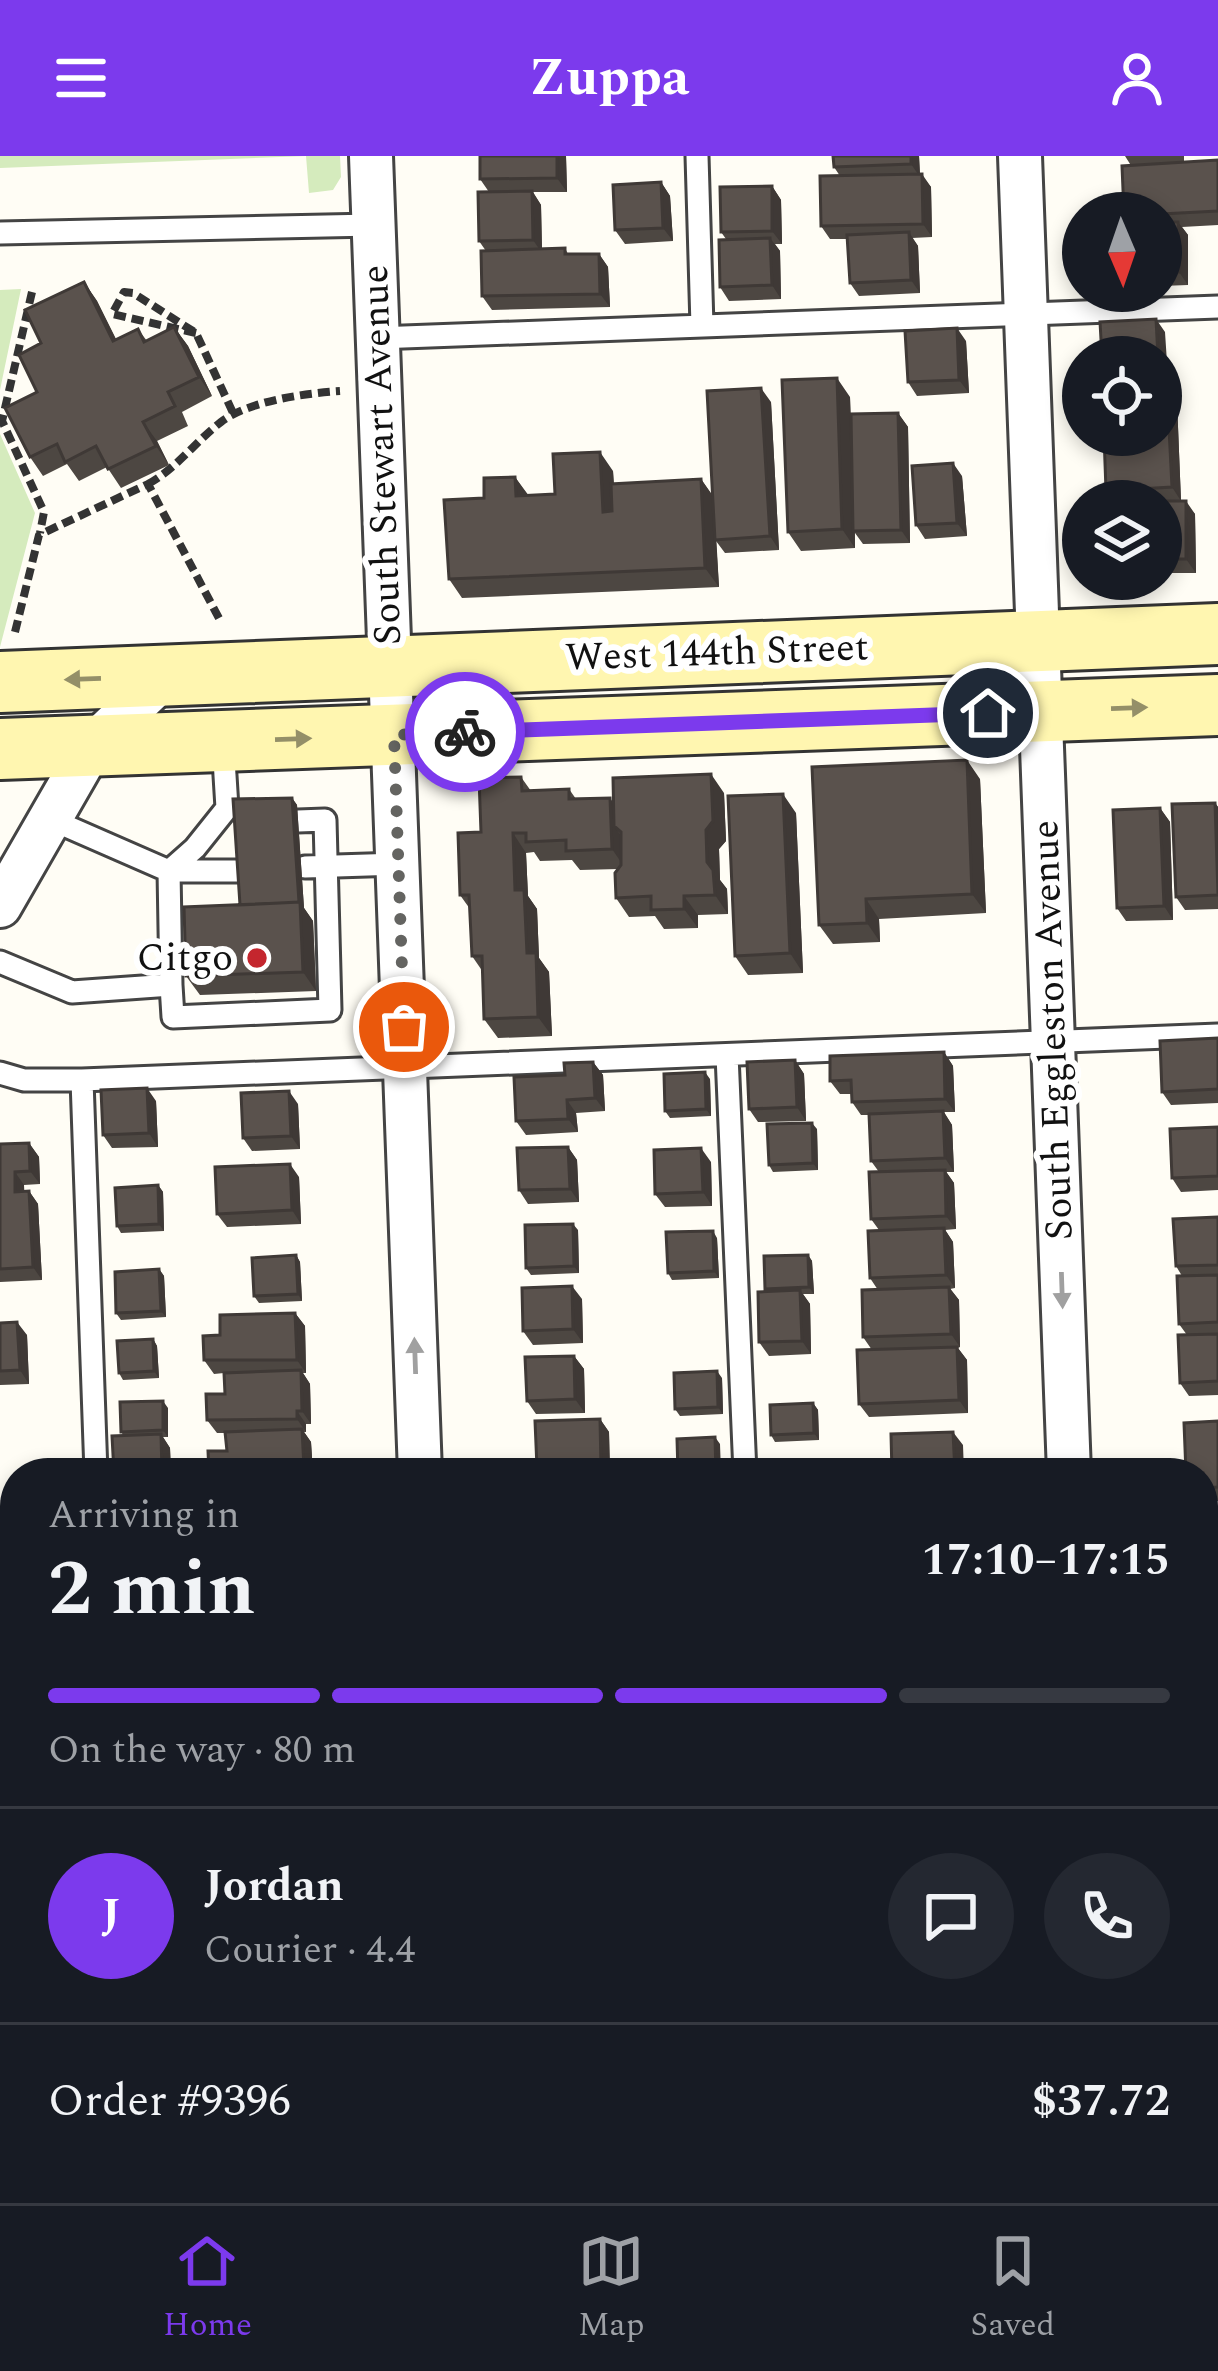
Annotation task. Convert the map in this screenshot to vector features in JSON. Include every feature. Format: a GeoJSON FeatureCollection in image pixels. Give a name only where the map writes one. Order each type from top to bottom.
{"type":"FeatureCollection","features":[{"type":"Feature","properties":{"kind":"street","name":"South Stewart Avenue"},"geometry":{"type":"LineString","coordinates":[[371,156],[418,1458]]}},
{"type":"Feature","properties":{"kind":"street","name":"South Eggleston Avenue"},"geometry":{"type":"LineString","coordinates":[[1020,156],[1068,1458]]}},
{"type":"Feature","properties":{"kind":"street","name":"West 144th Street"},"geometry":{"type":"LineString","coordinates":[[7,660],[165,676],[1218,634]]}},
{"type":"Feature","properties":{"kind":"street"},"geometry":{"type":"LineString","coordinates":[[0,906],[92,746],[165,676]]}},
{"type":"Feature","properties":{"kind":"street","name":"West 144th Street"},"geometry":{"type":"LineString","coordinates":[[0,749],[1218,705]]}},
{"type":"Feature","properties":{"kind":"lane"},"geometry":{"type":"LineString","coordinates":[[697,156],[702,326]]}},
{"type":"Feature","properties":{"kind":"lane"},"geometry":{"type":"LineString","coordinates":[[0,233],[373,225]]}},
{"type":"Feature","properties":{"kind":"lane"},"geometry":{"type":"LineString","coordinates":[[377,338],[1218,307]]}},
{"type":"Feature","properties":{"kind":"lane"},"geometry":{"type":"LineString","coordinates":[[169,872],[227,808],[223,741]]}},
{"type":"Feature","properties":{"kind":"lane"},"geometry":{"type":"LineString","coordinates":[[50,819],[169,872],[239,871]]}},
{"type":"Feature","properties":{"kind":"lane"},"geometry":{"type":"LineString","coordinates":[[169,872],[178,915],[173,1017],[330,1010],[327,909],[316,867],[325,820],[298,821]]}},
{"type":"Feature","properties":{"kind":"lane"},"geometry":{"type":"LineString","coordinates":[[214,825],[239,824]]}},
{"type":"Feature","properties":{"kind":"lane"},"geometry":{"type":"LineString","coordinates":[[316,867],[399,864]]}},
{"type":"Feature","properties":{"kind":"lane"},"geometry":{"type":"LineString","coordinates":[[303,910],[327,909]]}},
{"type":"Feature","properties":{"kind":"lane"},"geometry":{"type":"LineString","coordinates":[[0,962],[72,992],[171,985]]}},
{"type":"Feature","properties":{"kind":"lane"},"geometry":{"type":"LineString","coordinates":[[0,1073],[24,1079],[82,1080],[1218,1035]]}},
{"type":"Feature","properties":{"kind":"lane"},"geometry":{"type":"LineString","coordinates":[[727,1055],[744,1458]]}},
{"type":"Feature","properties":{"kind":"lane"},"geometry":{"type":"LineString","coordinates":[[82,1080],[95,1458]]}},
{"type":"Feature","properties":{"kind":"path"},"geometry":{"type":"LineString","coordinates":[[7,660],[44,512],[2,422],[32,292]]}},
{"type":"Feature","properties":{"kind":"path"},"geometry":{"type":"LineString","coordinates":[[196,333],[112,314],[124,292],[133,293],[196,333],[234,416]]}},
{"type":"Feature","properties":{"kind":"path"},"geometry":{"type":"LineString","coordinates":[[39,535],[166,474],[224,418],[302,393],[344,391]]}},
{"type":"Feature","properties":{"kind":"path"},"geometry":{"type":"LineString","coordinates":[[148,484],[221,622]]}},
{"type":"Feature","properties":{"kind":"green space"},"geometry":{"type":"Polygon","coordinates":[[[0,156],[306,156],[0,168],[0,156]]]}},
{"type":"Feature","properties":{"kind":"green space"},"geometry":{"type":"Polygon","coordinates":[[[306,156],[340,156],[341,177],[333,190],[309,193],[306,156]]]}},
{"type":"Feature","properties":{"kind":"green space"},"geometry":{"type":"Polygon","coordinates":[[[21,289],[0,390],[0,290],[21,289]]]}},
{"type":"Feature","properties":{"kind":"green space"},"geometry":{"type":"Polygon","coordinates":[[[0,434],[35,513],[0,647],[0,434]]]}},
{"type":"Feature","properties":{"kind":"building"},"geometry":{"type":"Polygon","coordinates":[[[480,156],[557,156],[557,178],[480,179],[480,156]]]}},
{"type":"Feature","properties":{"kind":"building"},"geometry":{"type":"Polygon","coordinates":[[[833,156],[911,156],[911,164],[834,167],[833,156]]]}},
{"type":"Feature","properties":{"kind":"building"},"geometry":{"type":"Polygon","coordinates":[[[1218,160],[1218,211],[1182,213],[1182,192],[1123,192],[1122,166],[1218,160]]]}},
{"type":"Feature","properties":{"kind":"building"},"geometry":{"type":"Polygon","coordinates":[[[922,174],[923,224],[821,226],[820,176],[922,174]]]}},
{"type":"Feature","properties":{"kind":"building"},"geometry":{"type":"Polygon","coordinates":[[[661,182],[663,228],[615,230],[613,185],[661,182]]]}},
{"type":"Feature","properties":{"kind":"building"},"geometry":{"type":"Polygon","coordinates":[[[772,186],[772,231],[721,232],[720,187],[772,186]]]}},
{"type":"Feature","properties":{"kind":"building"},"geometry":{"type":"Polygon","coordinates":[[[532,191],[533,240],[479,241],[478,192],[532,191]]]}},
{"type":"Feature","properties":{"kind":"building"},"geometry":{"type":"Polygon","coordinates":[[[909,232],[911,280],[850,283],[847,235],[909,232]]]}},
{"type":"Feature","properties":{"kind":"building"},"geometry":{"type":"Polygon","coordinates":[[[770,238],[772,285],[720,287],[719,240],[770,238]]]}},
{"type":"Feature","properties":{"kind":"building"},"geometry":{"type":"Polygon","coordinates":[[[565,248],[565,254],[599,254],[600,294],[482,296],[481,251],[565,248]]]}},
{"type":"Feature","properties":{"kind":"building"},"geometry":{"type":"Polygon","coordinates":[[[84,282],[113,341],[138,329],[144,342],[174,327],[199,377],[168,392],[175,406],[143,422],[156,446],[108,469],[96,446],[65,462],[57,444],[30,457],[5,408],[37,392],[19,355],[41,343],[25,310],[84,282]]]}},
{"type":"Feature","properties":{"kind":"building"},"geometry":{"type":"Polygon","coordinates":[[[1156,319],[1157,336],[1101,336],[1100,322],[1156,319]]]}},
{"type":"Feature","properties":{"kind":"building"},"geometry":{"type":"Polygon","coordinates":[[[957,328],[959,380],[908,382],[905,331],[957,328]]]}},
{"type":"Feature","properties":{"kind":"building"},"geometry":{"type":"Polygon","coordinates":[[[837,378],[842,529],[788,532],[782,380],[837,378]]]}},
{"type":"Feature","properties":{"kind":"building"},"geometry":{"type":"Polygon","coordinates":[[[761,388],[770,536],[715,540],[707,391],[761,388]]]}},
{"type":"Feature","properties":{"kind":"building"},"geometry":{"type":"Polygon","coordinates":[[[898,413],[901,530],[853,531],[851,414],[898,413]]]}},
{"type":"Feature","properties":{"kind":"building"},"geometry":{"type":"Polygon","coordinates":[[[600,452],[603,512],[612,511],[611,484],[701,479],[705,568],[449,579],[444,500],[484,498],[484,478],[515,477],[516,496],[555,494],[553,454],[600,452]]]}},
{"type":"Feature","properties":{"kind":"building"},"geometry":{"type":"Polygon","coordinates":[[[1105,456],[1170,456],[1172,480],[1106,480],[1105,456]]]}},
{"type":"Feature","properties":{"kind":"building"},"geometry":{"type":"Polygon","coordinates":[[[953,463],[957,523],[916,525],[912,466],[953,463]]]}},
{"type":"Feature","properties":{"kind":"building"},"geometry":{"type":"Polygon","coordinates":[[[1182,501],[1186,501],[1186,559],[1182,559],[1182,501]]]}},
{"type":"Feature","properties":{"kind":"building"},"geometry":{"type":"Polygon","coordinates":[[[967,760],[972,894],[866,899],[867,923],[819,925],[812,767],[967,760]]]}},
{"type":"Feature","properties":{"kind":"building"},"geometry":{"type":"Polygon","coordinates":[[[711,774],[713,821],[706,830],[707,862],[713,870],[715,895],[684,896],[684,909],[651,910],[651,896],[616,898],[621,832],[614,826],[613,778],[711,774]]]}},
{"type":"Feature","properties":{"kind":"building"},"geometry":{"type":"Polygon","coordinates":[[[521,777],[522,791],[569,789],[569,799],[610,798],[612,849],[566,851],[566,840],[526,842],[526,833],[513,833],[515,890],[524,890],[527,953],[536,953],[538,1017],[484,1019],[482,956],[472,956],[469,895],[460,895],[458,833],[481,832],[479,778],[521,777]]]}},
{"type":"Feature","properties":{"kind":"building"},"geometry":{"type":"Polygon","coordinates":[[[783,794],[790,953],[735,956],[728,796],[783,794]]]}},
{"type":"Feature","properties":{"kind":"building","name":"Citgo"},"geometry":{"type":"Polygon","coordinates":[[[292,798],[299,902],[240,905],[233,799],[292,798]]]}},
{"type":"Feature","properties":{"kind":"building"},"geometry":{"type":"Polygon","coordinates":[[[1215,803],[1218,895],[1176,897],[1172,804],[1215,803]]]}},
{"type":"Feature","properties":{"kind":"building"},"geometry":{"type":"Polygon","coordinates":[[[1160,808],[1164,906],[1117,908],[1113,810],[1160,808]]]}},
{"type":"Feature","properties":{"kind":"building","name":"Citgo"},"geometry":{"type":"Polygon","coordinates":[[[300,902],[303,972],[186,976],[184,907],[300,902]]]}},
{"type":"Feature","properties":{"kind":"building"},"geometry":{"type":"Polygon","coordinates":[[[1218,1038],[1218,1089],[1162,1092],[1160,1041],[1218,1038]]]}},
{"type":"Feature","properties":{"kind":"building"},"geometry":{"type":"Polygon","coordinates":[[[944,1052],[945,1099],[852,1102],[851,1080],[830,1081],[830,1056],[944,1052]]]}},
{"type":"Feature","properties":{"kind":"building"},"geometry":{"type":"Polygon","coordinates":[[[795,1060],[797,1107],[749,1109],[747,1062],[795,1060]]]}},
{"type":"Feature","properties":{"kind":"building"},"geometry":{"type":"Polygon","coordinates":[[[593,1062],[595,1098],[567,1100],[568,1119],[516,1121],[514,1077],[565,1075],[564,1063],[593,1062]]]}},
{"type":"Feature","properties":{"kind":"building"},"geometry":{"type":"Polygon","coordinates":[[[705,1072],[706,1109],[665,1111],[664,1074],[705,1072]]]}},
{"type":"Feature","properties":{"kind":"building"},"geometry":{"type":"Polygon","coordinates":[[[147,1088],[149,1133],[103,1135],[101,1090],[147,1088]]]}},
{"type":"Feature","properties":{"kind":"building"},"geometry":{"type":"Polygon","coordinates":[[[289,1091],[291,1136],[243,1138],[241,1093],[289,1091]]]}},
{"type":"Feature","properties":{"kind":"building"},"geometry":{"type":"Polygon","coordinates":[[[943,1111],[945,1158],[871,1161],[869,1114],[943,1111]]]}},
{"type":"Feature","properties":{"kind":"building"},"geometry":{"type":"Polygon","coordinates":[[[812,1123],[813,1163],[769,1165],[767,1124],[812,1123]]]}},
{"type":"Feature","properties":{"kind":"building"},"geometry":{"type":"Polygon","coordinates":[[[1218,1127],[1218,1176],[1172,1178],[1170,1129],[1218,1127]]]}},
{"type":"Feature","properties":{"kind":"building"},"geometry":{"type":"Polygon","coordinates":[[[29,1143],[30,1171],[15,1172],[15,1192],[29,1191],[33,1267],[0,1269],[0,1144],[29,1143]]]}},
{"type":"Feature","properties":{"kind":"building"},"geometry":{"type":"Polygon","coordinates":[[[568,1147],[570,1189],[519,1190],[517,1148],[568,1147]]]}},
{"type":"Feature","properties":{"kind":"building"},"geometry":{"type":"Polygon","coordinates":[[[701,1148],[703,1192],[655,1194],[654,1150],[701,1148]]]}},
{"type":"Feature","properties":{"kind":"building"},"geometry":{"type":"Polygon","coordinates":[[[290,1164],[292,1210],[217,1214],[215,1167],[290,1164]]]}},
{"type":"Feature","properties":{"kind":"building"},"geometry":{"type":"Polygon","coordinates":[[[945,1170],[946,1216],[871,1219],[869,1172],[945,1170]]]}},
{"type":"Feature","properties":{"kind":"building"},"geometry":{"type":"Polygon","coordinates":[[[158,1185],[159,1224],[117,1226],[115,1188],[158,1185]]]}},
{"type":"Feature","properties":{"kind":"building"},"geometry":{"type":"Polygon","coordinates":[[[1218,1217],[1218,1265],[1176,1266],[1173,1219],[1218,1217]]]}},
{"type":"Feature","properties":{"kind":"building"},"geometry":{"type":"Polygon","coordinates":[[[573,1224],[574,1266],[526,1268],[525,1225],[573,1224]]]}},
{"type":"Feature","properties":{"kind":"building"},"geometry":{"type":"Polygon","coordinates":[[[944,1228],[946,1275],[870,1278],[868,1231],[944,1228]]]}},
{"type":"Feature","properties":{"kind":"building"},"geometry":{"type":"Polygon","coordinates":[[[713,1231],[714,1271],[668,1273],[666,1232],[713,1231]]]}},
{"type":"Feature","properties":{"kind":"building"},"geometry":{"type":"Polygon","coordinates":[[[296,1255],[298,1294],[254,1296],[252,1258],[296,1255]]]}},
{"type":"Feature","properties":{"kind":"building"},"geometry":{"type":"Polygon","coordinates":[[[808,1255],[809,1287],[765,1289],[764,1256],[808,1255]]]}},
{"type":"Feature","properties":{"kind":"building"},"geometry":{"type":"Polygon","coordinates":[[[159,1269],[161,1311],[116,1313],[115,1272],[159,1269]]]}},
{"type":"Feature","properties":{"kind":"building"},"geometry":{"type":"Polygon","coordinates":[[[1218,1275],[1218,1322],[1179,1324],[1177,1276],[1218,1275]]]}},
{"type":"Feature","properties":{"kind":"building"},"geometry":{"type":"Polygon","coordinates":[[[572,1286],[573,1329],[523,1331],[522,1288],[572,1286]]]}},
{"type":"Feature","properties":{"kind":"building"},"geometry":{"type":"Polygon","coordinates":[[[949,1287],[951,1334],[863,1337],[862,1290],[949,1287]]]}},
{"type":"Feature","properties":{"kind":"building"},"geometry":{"type":"Polygon","coordinates":[[[800,1290],[802,1341],[759,1342],[758,1292],[800,1290]]]}},
{"type":"Feature","properties":{"kind":"building"},"geometry":{"type":"Polygon","coordinates":[[[295,1313],[297,1360],[204,1360],[203,1336],[220,1335],[220,1315],[295,1313]]]}},
{"type":"Feature","properties":{"kind":"building"},"geometry":{"type":"Polygon","coordinates":[[[17,1322],[20,1370],[0,1371],[0,1323],[17,1322]]]}},
{"type":"Feature","properties":{"kind":"building"},"geometry":{"type":"Polygon","coordinates":[[[1218,1334],[1218,1381],[1180,1383],[1178,1335],[1218,1334]]]}},
{"type":"Feature","properties":{"kind":"building"},"geometry":{"type":"Polygon","coordinates":[[[153,1339],[154,1371],[119,1373],[117,1341],[153,1339]]]}},
{"type":"Feature","properties":{"kind":"building"},"geometry":{"type":"Polygon","coordinates":[[[957,1347],[959,1400],[859,1404],[857,1350],[957,1347]]]}},
{"type":"Feature","properties":{"kind":"building"},"geometry":{"type":"Polygon","coordinates":[[[574,1356],[575,1399],[527,1401],[525,1357],[574,1356]]]}},
{"type":"Feature","properties":{"kind":"building"},"geometry":{"type":"Polygon","coordinates":[[[301,1370],[302,1411],[297,1411],[297,1419],[207,1420],[206,1394],[225,1394],[224,1373],[301,1370]]]}},
{"type":"Feature","properties":{"kind":"building"},"geometry":{"type":"Polygon","coordinates":[[[717,1371],[718,1407],[675,1409],[674,1373],[717,1371]]]}},
{"type":"Feature","properties":{"kind":"building"},"geometry":{"type":"Polygon","coordinates":[[[163,1401],[163,1430],[121,1432],[120,1402],[163,1401]]]}},
{"type":"Feature","properties":{"kind":"building"},"geometry":{"type":"Polygon","coordinates":[[[813,1403],[814,1433],[771,1435],[770,1405],[813,1403]]]}},
{"type":"Feature","properties":{"kind":"building"},"geometry":{"type":"Polygon","coordinates":[[[600,1419],[601,1458],[537,1458],[535,1421],[600,1419]]]}},
{"type":"Feature","properties":{"kind":"building"},"geometry":{"type":"Polygon","coordinates":[[[1218,1421],[1218,1458],[1185,1458],[1184,1423],[1218,1421]]]}},
{"type":"Feature","properties":{"kind":"building"},"geometry":{"type":"Polygon","coordinates":[[[302,1429],[303,1458],[208,1458],[208,1451],[227,1451],[225,1432],[302,1429]]]}},
{"type":"Feature","properties":{"kind":"building"},"geometry":{"type":"Polygon","coordinates":[[[953,1432],[954,1458],[892,1458],[891,1434],[953,1432]]]}},
{"type":"Feature","properties":{"kind":"building"},"geometry":{"type":"Polygon","coordinates":[[[161,1434],[162,1458],[113,1458],[112,1436],[161,1434]]]}},
{"type":"Feature","properties":{"kind":"building"},"geometry":{"type":"Polygon","coordinates":[[[715,1437],[716,1458],[678,1458],[677,1439],[715,1437]]]}},
{"type":"Feature","properties":{"kind":"way so far"},"geometry":{"type":"LineString","coordinates":[[404,1027],[394,735],[465,732]]}},
{"type":"Feature","properties":{"kind":"place","name":"Citgo"},"geometry":{"type":"Point","coordinates":[257,958]}},
{"type":"Feature","properties":{"kind":"route"},"geometry":{"type":"LineString","coordinates":[[465,732],[988,713]]}}]}
